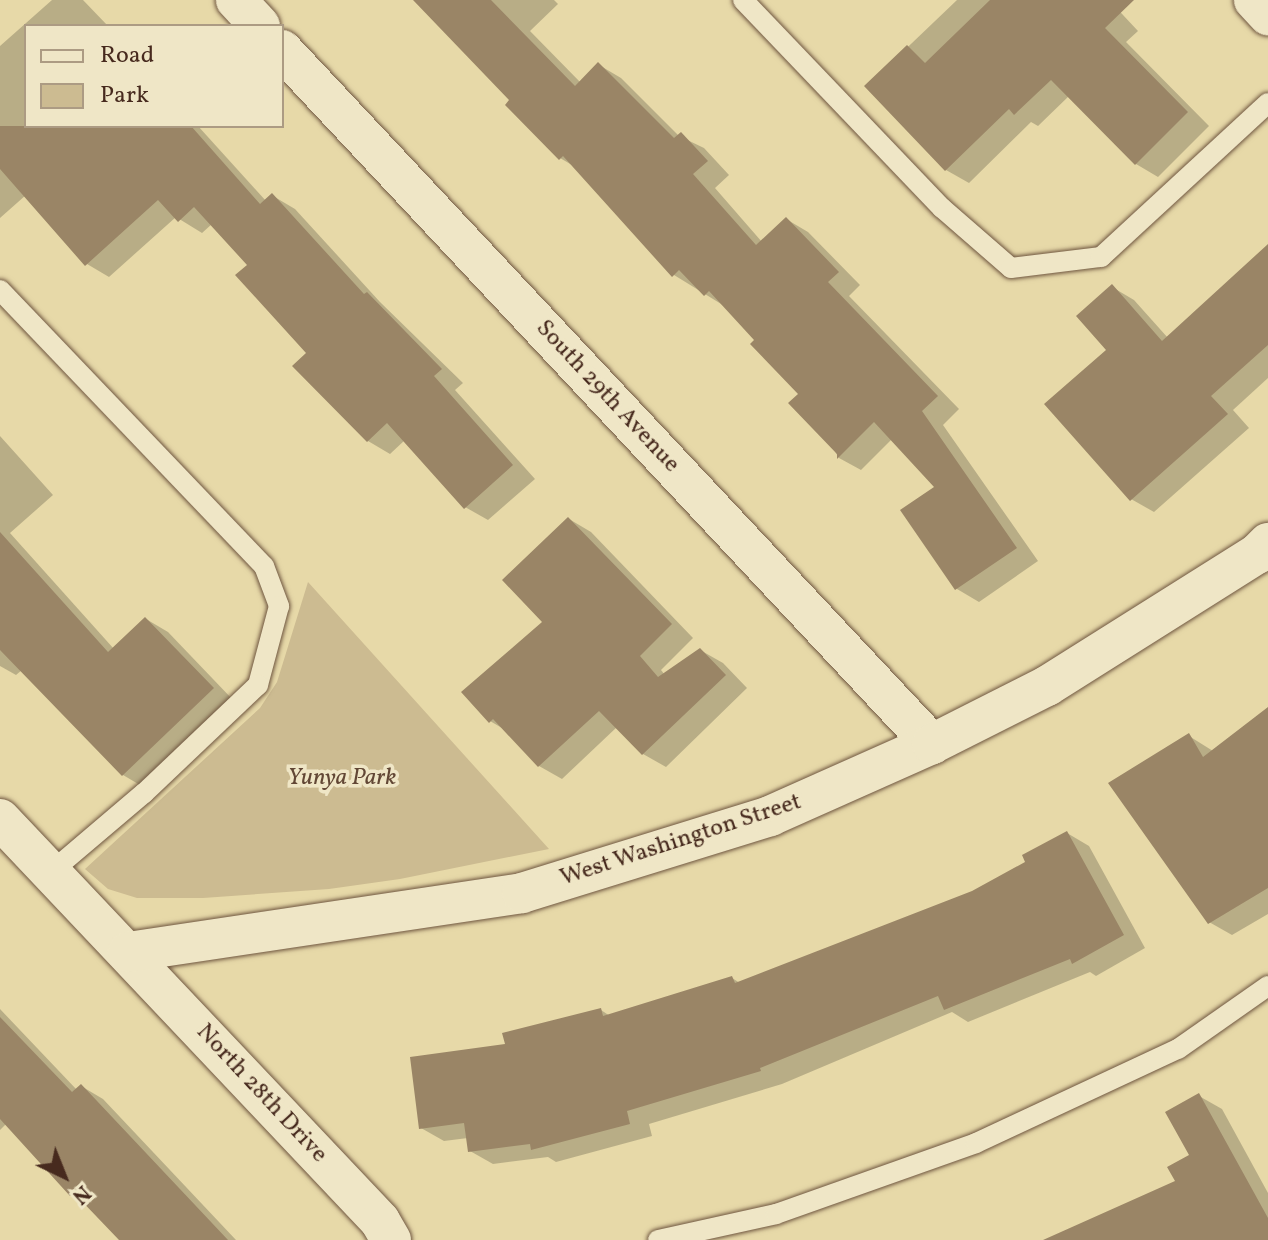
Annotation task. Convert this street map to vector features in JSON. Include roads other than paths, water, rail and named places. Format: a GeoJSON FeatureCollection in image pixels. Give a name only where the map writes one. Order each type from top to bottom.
{"type":"FeatureCollection","features":[{"type":"Feature","properties":{"kind":"street"},"geometry":{"type":"LineString","coordinates":[[236,0],[258,24]]}},
{"type":"Feature","properties":{"kind":"street"},"geometry":{"type":"LineString","coordinates":[[1254,0],[1268,15]]}},
{"type":"Feature","properties":{"kind":"street","name":"South 29th Avenue"},"geometry":{"type":"LineString","coordinates":[[284,52],[932,744]]}},
{"type":"Feature","properties":{"kind":"street","name":"West Washington Street"},"geometry":{"type":"LineString","coordinates":[[128,952],[522,893],[770,816],[932,744],[1047,686],[1257,554],[1268,543]]}},
{"type":"Feature","properties":{"kind":"street","name":"North 28th Drive"},"geometry":{"type":"LineString","coordinates":[[0,819],[380,1221],[391,1240]]}},
{"type":"Feature","properties":{"kind":"lane"},"geometry":{"type":"LineString","coordinates":[[743,0],[942,208],[1011,268],[1101,257],[1268,103]]}},
{"type":"Feature","properties":{"kind":"lane"},"geometry":{"type":"LineString","coordinates":[[0,290],[264,566],[279,606],[258,685],[144,793],[52,871]]}},
{"type":"Feature","properties":{"kind":"lane"},"geometry":{"type":"LineString","coordinates":[[658,1240],[776,1214],[976,1143],[1178,1049],[1268,986]]}},
{"type":"Feature","properties":{"kind":"park label","name":"Yunya Park"},"geometry":{"type":"Point","coordinates":[342,779]}}]}
